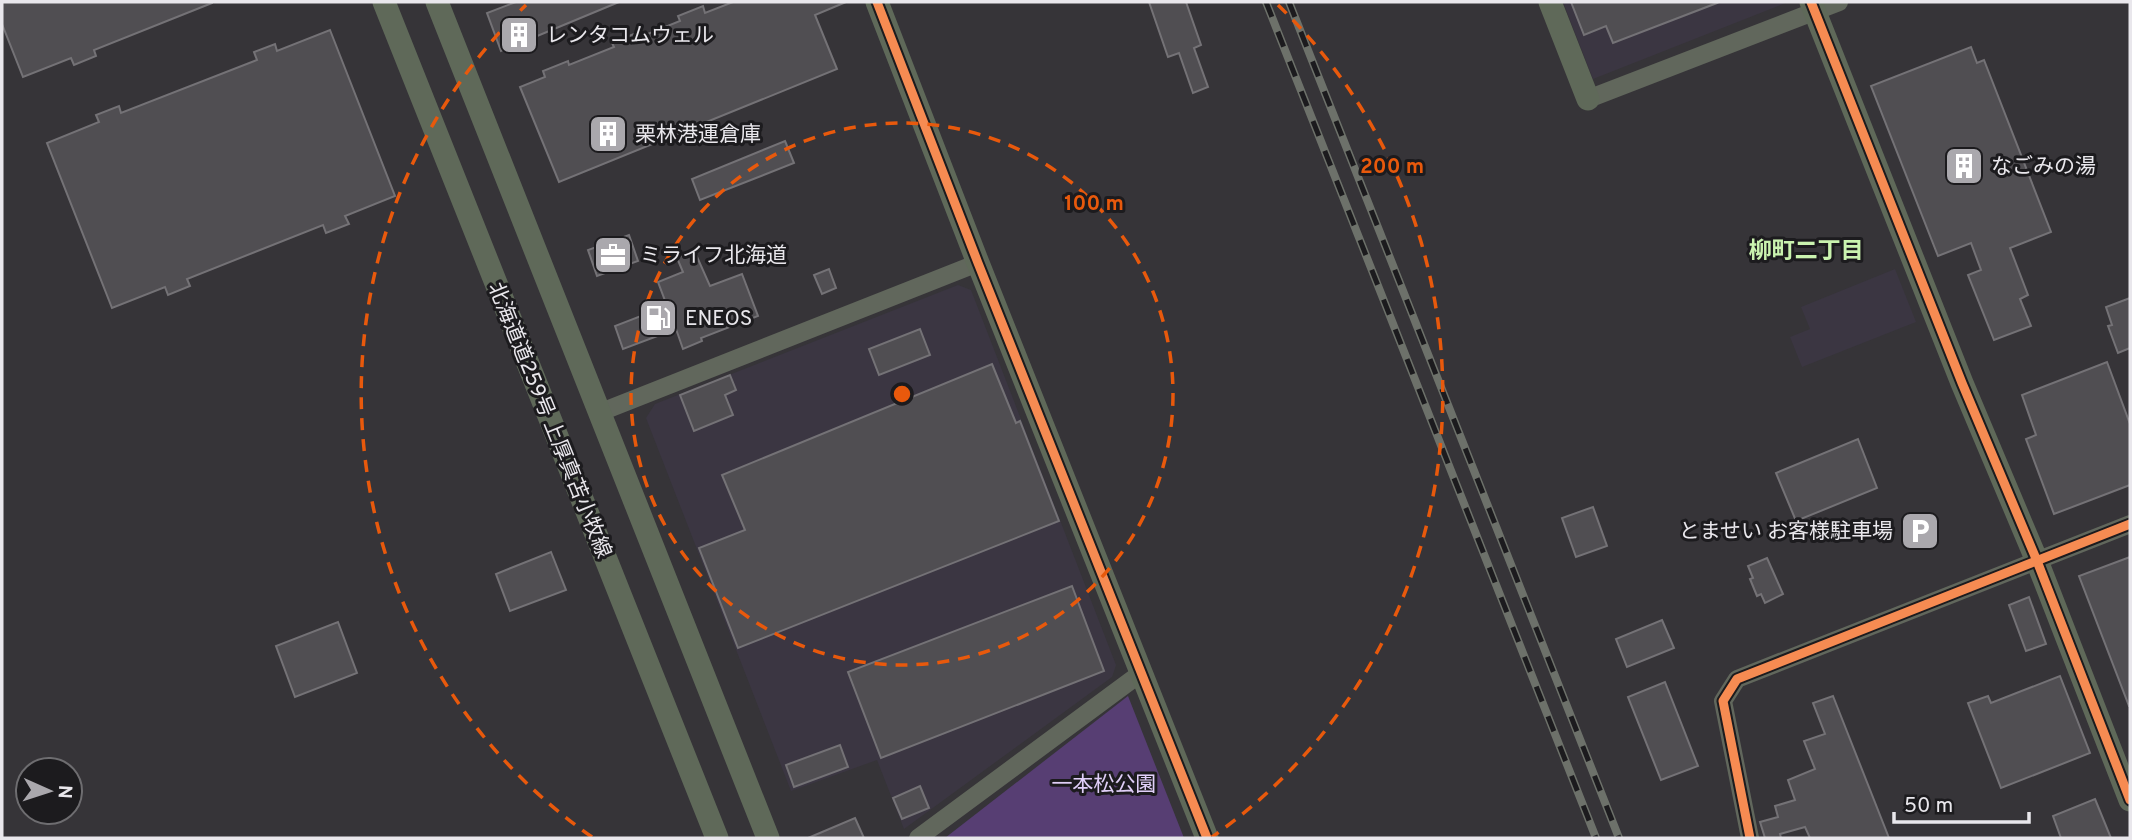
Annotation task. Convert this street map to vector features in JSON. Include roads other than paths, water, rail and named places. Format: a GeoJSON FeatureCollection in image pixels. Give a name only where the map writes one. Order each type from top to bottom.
{"type":"FeatureCollection","features":[{"type":"Feature","properties":{"kind":"street","name":"北海道道259号 上厚真苫小牧線"},"geometry":{"type":"LineString","coordinates":[[384,2],[717,838]]}},
{"type":"Feature","properties":{"kind":"street"},"geometry":{"type":"LineString","coordinates":[[437,2],[768,838]]}},
{"type":"Feature","properties":{"kind":"street"},"geometry":{"type":"LineString","coordinates":[[877,2],[1207,838]]}},
{"type":"Feature","properties":{"kind":"street"},"geometry":{"type":"LineString","coordinates":[[1550,2],[1588,99],[1813,7],[1839,2]]}},
{"type":"Feature","properties":{"kind":"street"},"geometry":{"type":"LineString","coordinates":[[1813,7],[1962,383],[2037,561],[2130,800]]}},
{"type":"Feature","properties":{"kind":"street"},"geometry":{"type":"LineString","coordinates":[[600,412],[978,263]]}},
{"type":"Feature","properties":{"kind":"street"},"geometry":{"type":"LineString","coordinates":[[1750,838],[1723,701],[1737,679],[2130,524]]}},
{"type":"Feature","properties":{"kind":"street"},"geometry":{"type":"LineString","coordinates":[[918,838],[1141,673]]}},
{"type":"Feature","properties":{"kind":"railway"},"geometry":{"type":"LineString","coordinates":[[1266,2],[1596,838]]}},
{"type":"Feature","properties":{"kind":"railway"},"geometry":{"type":"LineString","coordinates":[[1289,2],[1619,838]]}},
{"type":"Feature","properties":{"kind":"place","name":"レンタコムウェル"},"geometry":{"type":"Point","coordinates":[519,35]}},
{"type":"Feature","properties":{"kind":"place","name":"栗林港運倉庫"},"geometry":{"type":"Point","coordinates":[608,134]}},
{"type":"Feature","properties":{"kind":"place","name":"なごみの湯"},"geometry":{"type":"Point","coordinates":[1964,166]}},
{"type":"Feature","properties":{"kind":"place","name":"ミライフ北海道"},"geometry":{"type":"Point","coordinates":[613,255]}},
{"type":"Feature","properties":{"kind":"place","name":"ENEOS"},"geometry":{"type":"Point","coordinates":[658,318]}},
{"type":"Feature","properties":{"kind":"place","name":"とませい お客様駐車場"},"geometry":{"type":"Point","coordinates":[1920,531]}},
{"type":"Feature","properties":{"kind":"district","name":"柳町二丁目"},"geometry":{"type":"Point","coordinates":[1806,250]}},
{"type":"Feature","properties":{"kind":"park label","name":"一本松公園"},"geometry":{"type":"Point","coordinates":[1104,784]}}]}
